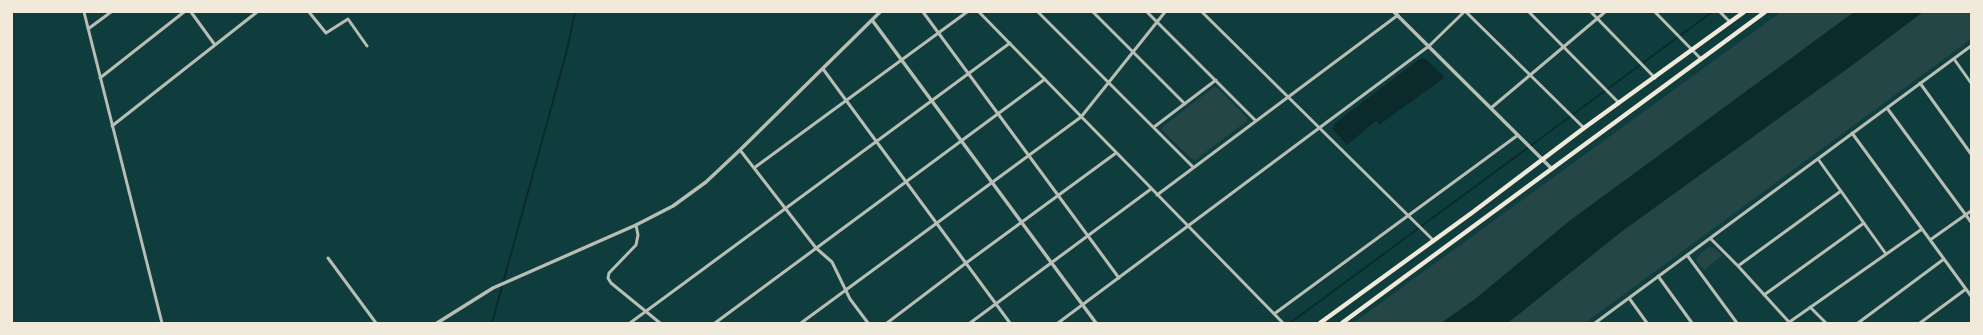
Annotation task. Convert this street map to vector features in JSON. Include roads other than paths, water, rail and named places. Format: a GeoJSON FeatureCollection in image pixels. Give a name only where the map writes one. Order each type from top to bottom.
{"type":"FeatureCollection","features":[{"type":"Feature","properties":{"kind":"main road"},"geometry":{"type":"LineString","coordinates":[[1320,323],[1434,241],[1584,128],[1744,12]]}},
{"type":"Feature","properties":{"kind":"main road"},"geometry":{"type":"LineString","coordinates":[[1342,323],[1553,170],[1701,58],[1765,12]]}},
{"type":"Feature","properties":{"kind":"street"},"geometry":{"type":"LineString","coordinates":[[84,12],[162,323]]}},
{"type":"Feature","properties":{"kind":"street"},"geometry":{"type":"LineString","coordinates":[[88,29],[111,12]]}},
{"type":"Feature","properties":{"kind":"street"},"geometry":{"type":"LineString","coordinates":[[100,78],[184,12]]}},
{"type":"Feature","properties":{"kind":"street"},"geometry":{"type":"LineString","coordinates":[[191,12],[215,45]]}},
{"type":"Feature","properties":{"kind":"street"},"geometry":{"type":"LineString","coordinates":[[112,126],[257,12]]}},
{"type":"Feature","properties":{"kind":"street"},"geometry":{"type":"LineString","coordinates":[[309,12],[326,33],[348,19],[367,46]]}},
{"type":"Feature","properties":{"kind":"street"},"geometry":{"type":"LineString","coordinates":[[437,323],[494,288],[512,279],[636,225],[673,206],[706,182],[880,12]]}},
{"type":"Feature","properties":{"kind":"street"},"geometry":{"type":"LineString","coordinates":[[923,12],[1119,278]]}},
{"type":"Feature","properties":{"kind":"street"},"geometry":{"type":"LineString","coordinates":[[754,168],[847,102],[938,32],[967,12]]}},
{"type":"Feature","properties":{"kind":"street"},"geometry":{"type":"LineString","coordinates":[[979,12],[1283,323]]}},
{"type":"Feature","properties":{"kind":"street"},"geometry":{"type":"LineString","coordinates":[[1038,12],[1193,167]]}},
{"type":"Feature","properties":{"kind":"street"},"geometry":{"type":"LineString","coordinates":[[1093,12],[1185,104]]}},
{"type":"Feature","properties":{"kind":"street"},"geometry":{"type":"LineString","coordinates":[[1147,12],[1255,120]]}},
{"type":"Feature","properties":{"kind":"street"},"geometry":{"type":"LineString","coordinates":[[801,323],[1081,116],[1165,12]]}},
{"type":"Feature","properties":{"kind":"street"},"geometry":{"type":"LineString","coordinates":[[1202,12],[1434,241]]}},
{"type":"Feature","properties":{"kind":"street"},"geometry":{"type":"LineString","coordinates":[[1394,12],[1553,170]]}},
{"type":"Feature","properties":{"kind":"street"},"geometry":{"type":"LineString","coordinates":[[1456,12],[1460,16]]}},
{"type":"Feature","properties":{"kind":"street"},"geometry":{"type":"LineString","coordinates":[[1058,323],[1429,46],[1465,12],[1584,128]]}},
{"type":"Feature","properties":{"kind":"street"},"geometry":{"type":"LineString","coordinates":[[1529,12],[1619,103]]}},
{"type":"Feature","properties":{"kind":"street"},"geometry":{"type":"LineString","coordinates":[[1591,12],[1655,78]]}},
{"type":"Feature","properties":{"kind":"street"},"geometry":{"type":"LineString","coordinates":[[1491,108],[1605,12]]}},
{"type":"Feature","properties":{"kind":"street"},"geometry":{"type":"LineString","coordinates":[[1655,12],[1701,58]]}},
{"type":"Feature","properties":{"kind":"street"},"geometry":{"type":"LineString","coordinates":[[1720,12],[1730,22]]}},
{"type":"Feature","properties":{"kind":"street"},"geometry":{"type":"LineString","coordinates":[[1157,195],[1287,96],[1398,15]]}},
{"type":"Feature","properties":{"kind":"street"},"geometry":{"type":"LineString","coordinates":[[872,20],[1096,323]]}},
{"type":"Feature","properties":{"kind":"street"},"geometry":{"type":"LineString","coordinates":[[630,323],[1010,43]]}},
{"type":"Feature","properties":{"kind":"street"},"geometry":{"type":"LineString","coordinates":[[1595,323],[1971,46]]}},
{"type":"Feature","properties":{"kind":"street"},"geometry":{"type":"LineString","coordinates":[[1954,59],[1971,83]]}},
{"type":"Feature","properties":{"kind":"street"},"geometry":{"type":"LineString","coordinates":[[823,69],[1010,323]]}},
{"type":"Feature","properties":{"kind":"street"},"geometry":{"type":"LineString","coordinates":[[715,323],[1045,79]]}},
{"type":"Feature","properties":{"kind":"street"},"geometry":{"type":"LineString","coordinates":[[1154,128],[1216,80]]}},
{"type":"Feature","properties":{"kind":"street"},"geometry":{"type":"LineString","coordinates":[[1920,83],[1971,154]]}},
{"type":"Feature","properties":{"kind":"street"},"geometry":{"type":"LineString","coordinates":[[1887,108],[1971,222]]}},
{"type":"Feature","properties":{"kind":"street"},"geometry":{"type":"LineString","coordinates":[[1852,133],[1971,296]]}},
{"type":"Feature","properties":{"kind":"street"},"geometry":{"type":"LineString","coordinates":[[1274,314],[1518,135]]}},
{"type":"Feature","properties":{"kind":"street"},"geometry":{"type":"LineString","coordinates":[[740,150],[816,248],[832,262],[845,290],[868,323]]}},
{"type":"Feature","properties":{"kind":"street"},"geometry":{"type":"LineString","coordinates":[[887,323],[1116,153]]}},
{"type":"Feature","properties":{"kind":"street"},"geometry":{"type":"LineString","coordinates":[[1818,159],[1886,254]]}},
{"type":"Feature","properties":{"kind":"street"},"geometry":{"type":"LineString","coordinates":[[970,323],[1151,189]]}},
{"type":"Feature","properties":{"kind":"street"},"geometry":{"type":"LineString","coordinates":[[1738,266],[1840,190]]}},
{"type":"Feature","properties":{"kind":"street"},"geometry":{"type":"LineString","coordinates":[[1930,240],[1971,211]]}},
{"type":"Feature","properties":{"kind":"street"},"geometry":{"type":"LineString","coordinates":[[1764,295],[1864,223]]}},
{"type":"Feature","properties":{"kind":"street"},"geometry":{"type":"LineString","coordinates":[[636,225],[638,235],[636,245],[610,273],[608,278],[611,284],[660,323]]}},
{"type":"Feature","properties":{"kind":"street"},"geometry":{"type":"LineString","coordinates":[[1710,238],[1738,266],[1788,323],[1922,229]]}},
{"type":"Feature","properties":{"kind":"street"},"geometry":{"type":"LineString","coordinates":[[1687,255],[1737,323]]}},
{"type":"Feature","properties":{"kind":"street"},"geometry":{"type":"LineString","coordinates":[[328,258],[376,323]]}},
{"type":"Feature","properties":{"kind":"street"},"geometry":{"type":"LineString","coordinates":[[1858,323],[1944,259]]}},
{"type":"Feature","properties":{"kind":"street"},"geometry":{"type":"LineString","coordinates":[[1658,276],[1692,323]]}},
{"type":"Feature","properties":{"kind":"street"},"geometry":{"type":"LineString","coordinates":[[1920,323],[1966,289]]}},
{"type":"Feature","properties":{"kind":"street"},"geometry":{"type":"LineString","coordinates":[[1629,298],[1647,323]]}},
{"type":"Feature","properties":{"kind":"street"},"geometry":{"type":"LineString","coordinates":[[1810,307],[1826,323]]}},
{"type":"Feature","properties":{"kind":"street"},"geometry":{"type":"LineString","coordinates":[[1600,319],[1603,323]]}},
{"type":"Feature","properties":{"kind":"waterway"},"geometry":{"type":"LineString","coordinates":[[492,323],[567,50],[575,12]]}},
{"type":"Feature","properties":{"kind":"waterway"},"geometry":{"type":"LineString","coordinates":[[1290,323],[1712,12]]}}]}
